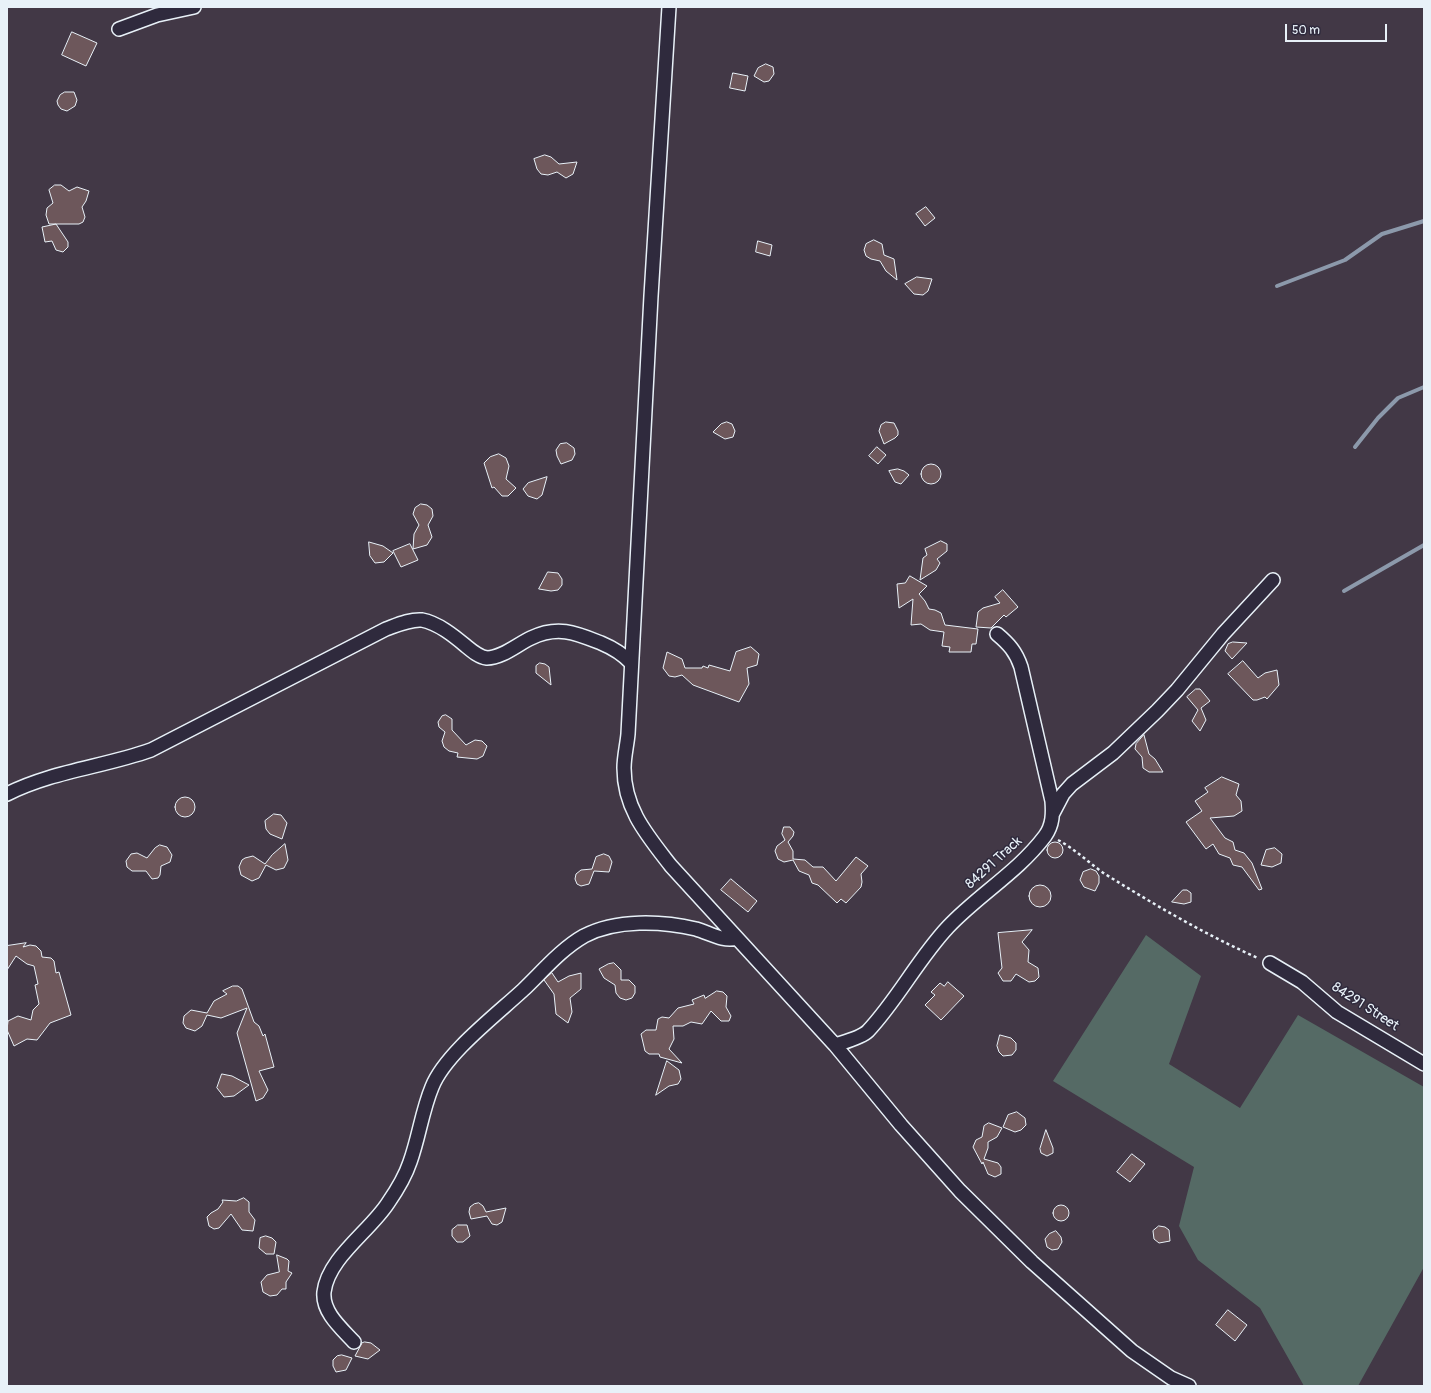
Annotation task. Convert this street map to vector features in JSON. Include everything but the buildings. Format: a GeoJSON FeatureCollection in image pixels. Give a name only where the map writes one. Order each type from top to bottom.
{"type":"FeatureCollection","features":[{"type":"Feature","properties":{"kind":"street"},"geometry":{"type":"LineString","coordinates":[[119,29],[157,15],[194,7]]}},
{"type":"Feature","properties":{"kind":"street"},"geometry":{"type":"LineString","coordinates":[[669,7],[628,734],[624,768],[626,792],[632,812],[646,834],[671,866],[835,1045],[901,1125],[960,1191],[1032,1262],[1132,1351],[1171,1378],[1189,1386]]}},
{"type":"Feature","properties":{"kind":"street"},"geometry":{"type":"LineString","coordinates":[[1046,834],[1053,813],[1063,794],[1072,784],[1113,753],[1157,711],[1177,690],[1219,639],[1274,580]]}},
{"type":"Feature","properties":{"kind":"street"},"geometry":{"type":"LineString","coordinates":[[7,794],[22,786],[54,775],[87,766],[121,761],[151,750],[386,629],[405,622],[421,620],[440,628],[455,637],[478,656],[487,658],[498,656],[532,637],[561,630],[575,632],[610,646],[622,653],[631,663]]}},
{"type":"Feature","properties":{"kind":"street"},"geometry":{"type":"LineString","coordinates":[[997,634],[1011,646],[1021,667],[1049,784],[1053,813]]}},
{"type":"Feature","properties":{"kind":"street","name":"84291 Track"},"geometry":{"type":"LineString","coordinates":[[835,1045],[867,1033],[947,928],[984,893],[1010,874],[1046,834]]}},
{"type":"Feature","properties":{"kind":"street"},"geometry":{"type":"LineString","coordinates":[[354,1342],[333,1320],[327,1308],[324,1294],[326,1281],[335,1265],[373,1224],[402,1182],[410,1162],[432,1086],[444,1066],[462,1046],[561,953],[584,936],[605,928],[655,923],[679,925],[729,940],[737,938]]}},
{"type":"Feature","properties":{"kind":"street","name":"84291 Street"},"geometry":{"type":"LineString","coordinates":[[1270,963],[1302,982],[1337,1012],[1424,1064]]}},
{"type":"Feature","properties":{"kind":"path"},"geometry":{"type":"LineString","coordinates":[[1046,834],[1060,840],[1105,873],[1167,912],[1215,939],[1270,963]]}},
{"type":"Feature","properties":{"kind":"green space"},"geometry":{"type":"Polygon","coordinates":[[[1146,935],[1201,976],[1169,1064],[1240,1108],[1298,1015],[1424,1087],[1424,1267],[1358,1386],[1304,1386],[1260,1308],[1198,1260],[1179,1226],[1194,1167],[1053,1081],[1146,935]]]}},
{"type":"Feature","properties":{"kind":"waterway"},"geometry":{"type":"LineString","coordinates":[[1277,286],[1345,260],[1382,234],[1424,221]]}},
{"type":"Feature","properties":{"kind":"waterway"},"geometry":{"type":"LineString","coordinates":[[1355,447],[1378,418],[1398,398],[1424,387]]}},
{"type":"Feature","properties":{"kind":"waterway"},"geometry":{"type":"LineString","coordinates":[[1344,591],[1424,545]]}}]}
